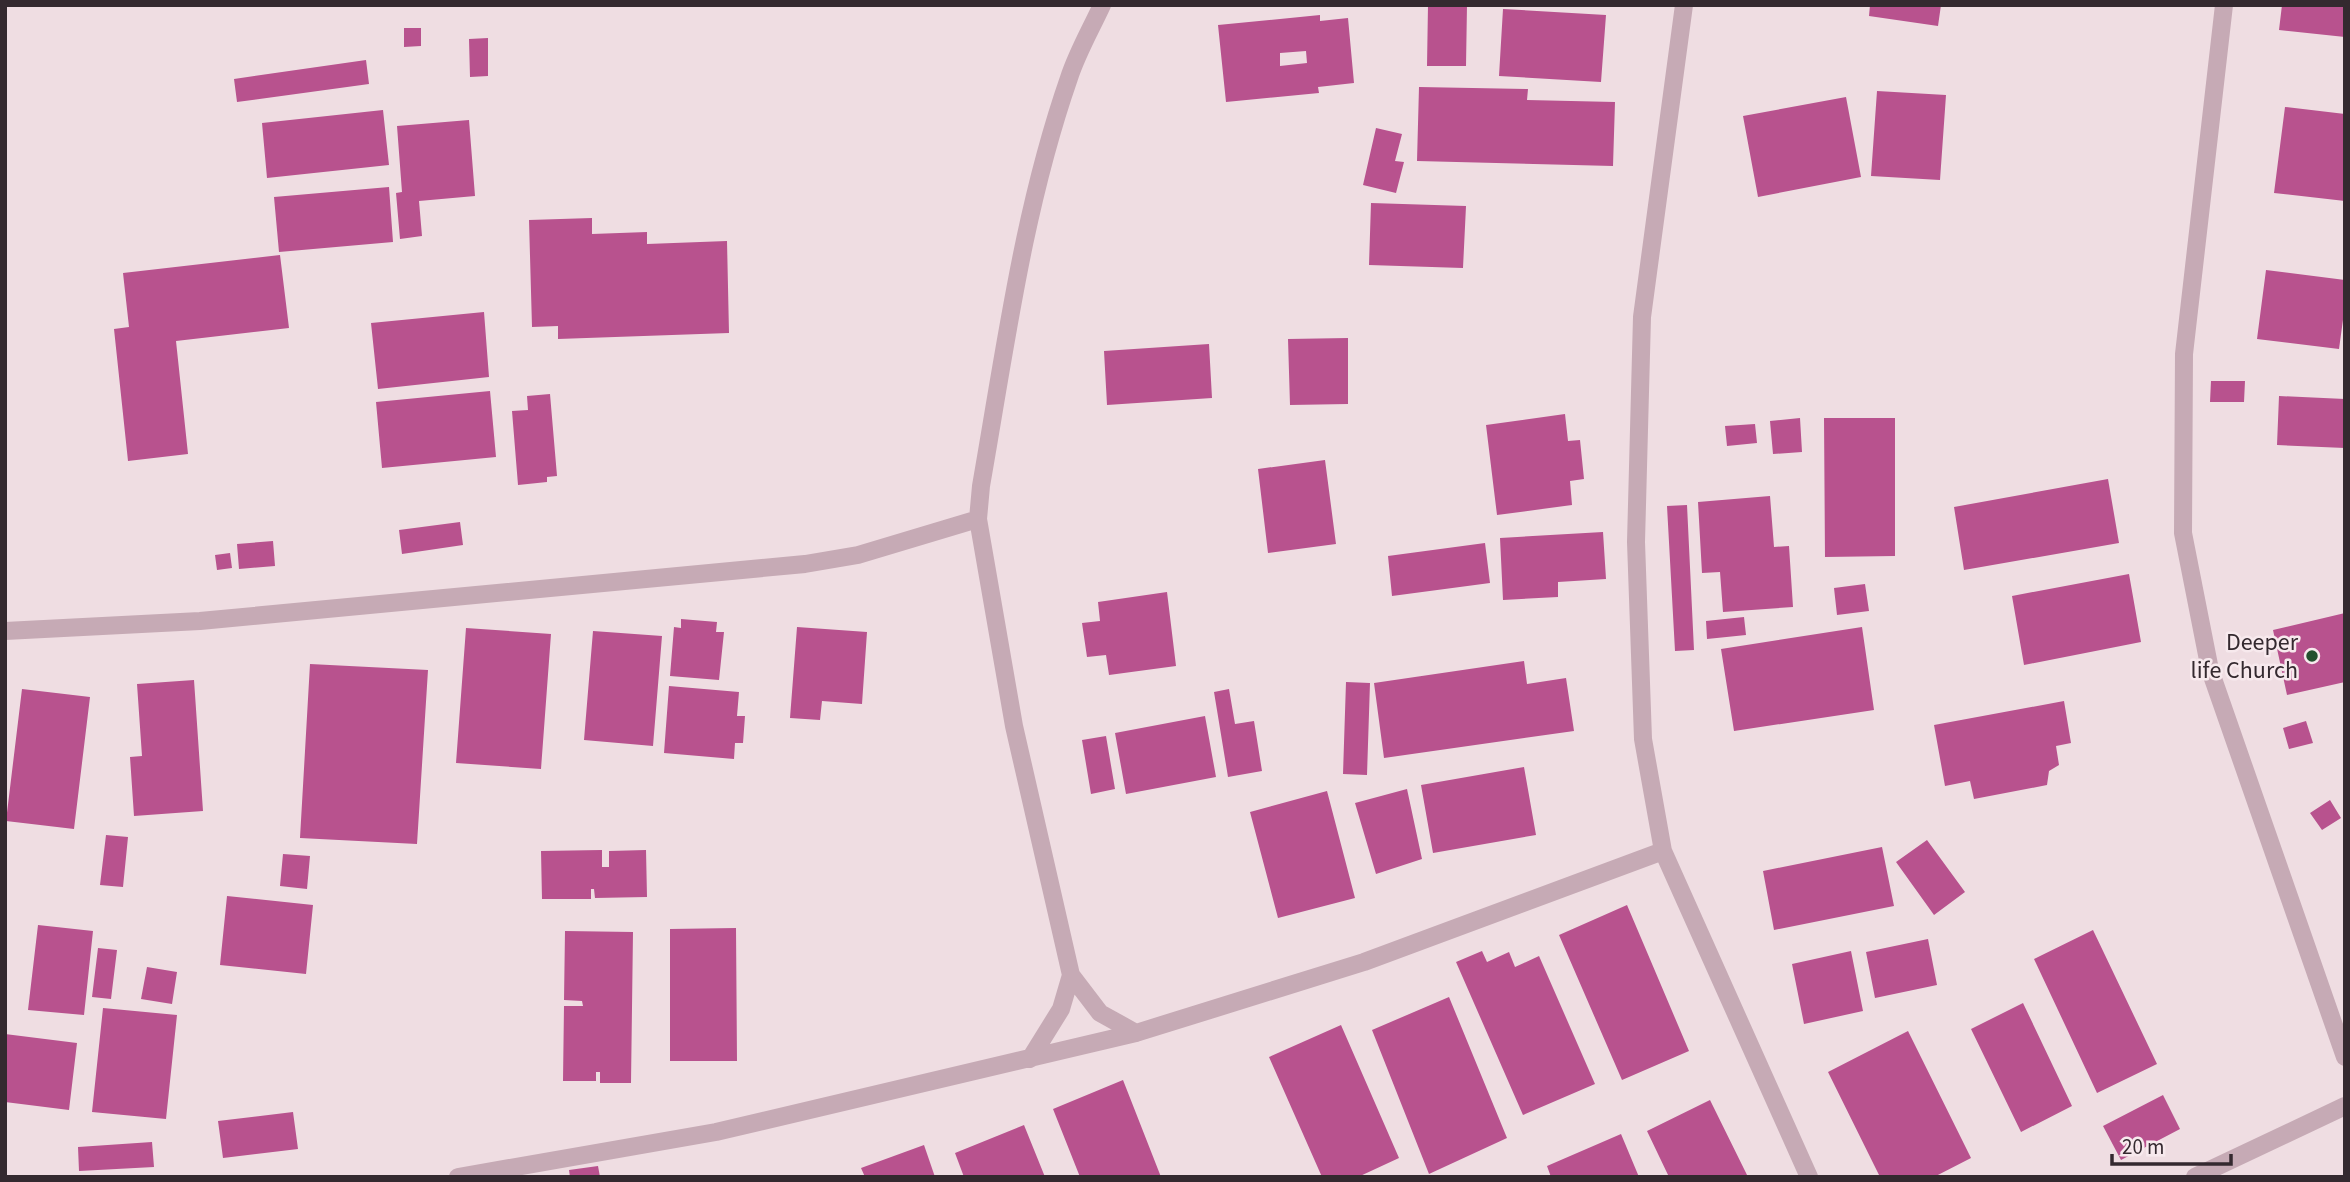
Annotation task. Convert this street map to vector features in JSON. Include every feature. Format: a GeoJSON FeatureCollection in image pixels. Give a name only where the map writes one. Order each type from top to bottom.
{"type":"FeatureCollection","features":[{"type":"Feature","properties":{"kind":"street"},"geometry":{"type":"LineString","coordinates":[[1102,5],[1069,76],[1039,179],[995,407],[978,519],[1014,726],[1070,975],[1100,1013],[1136,1033]]}},
{"type":"Feature","properties":{"kind":"street"},"geometry":{"type":"LineString","coordinates":[[1684,5],[1642,317],[1636,528],[1643,739],[1663,851],[1809,1177]]}},
{"type":"Feature","properties":{"kind":"street"},"geometry":{"type":"LineString","coordinates":[[2224,5],[2184,354],[2183,533],[2210,670],[2345,1057]]}},
{"type":"Feature","properties":{"kind":"street"},"geometry":{"type":"LineString","coordinates":[[5,631],[200,621],[806,565],[858,555],[978,519]]}},
{"type":"Feature","properties":{"kind":"street"},"geometry":{"type":"LineString","coordinates":[[458,1177],[716,1132],[1136,1033],[1364,961],[1663,851]]}},
{"type":"Feature","properties":{"kind":"street"},"geometry":{"type":"LineString","coordinates":[[1030,1059],[1061,1009],[1070,975]]}},
{"type":"Feature","properties":{"kind":"street"},"geometry":{"type":"LineString","coordinates":[[2195,1177],[2345,1106]]}},
{"type":"Feature","properties":{"kind":"building"},"geometry":{"type":"Polygon","coordinates":[[[1428,5],[1467,5],[1466,66],[1427,66],[1428,5]]]}},
{"type":"Feature","properties":{"kind":"building"},"geometry":{"type":"Polygon","coordinates":[[[1870,5],[1941,5],[1938,26],[1869,16],[1870,5]]]}},
{"type":"Feature","properties":{"kind":"building"},"geometry":{"type":"Polygon","coordinates":[[[2282,5],[2345,5],[2345,37],[2279,30],[2282,5]]]}},
{"type":"Feature","properties":{"kind":"building"},"geometry":{"type":"Polygon","coordinates":[[[1503,9],[1606,15],[1601,82],[1499,76],[1503,9]]]}},
{"type":"Feature","properties":{"kind":"building"},"geometry":{"type":"Polygon","coordinates":[[[1320,15],[1320,21],[1348,18],[1354,83],[1318,87],[1319,93],[1226,102],[1218,25],[1320,15]],[[1306,51],[1280,53],[1280,66],[1307,63],[1306,51]]]}},
{"type":"Feature","properties":{"kind":"building"},"geometry":{"type":"Polygon","coordinates":[[[404,28],[421,28],[421,46],[404,47],[404,28]]]}},
{"type":"Feature","properties":{"kind":"building"},"geometry":{"type":"Polygon","coordinates":[[[488,38],[488,76],[470,77],[469,39],[488,38]]]}},
{"type":"Feature","properties":{"kind":"building"},"geometry":{"type":"Polygon","coordinates":[[[366,60],[369,84],[237,102],[234,79],[366,60]]]}},
{"type":"Feature","properties":{"kind":"building"},"geometry":{"type":"Polygon","coordinates":[[[1419,87],[1528,89],[1527,100],[1615,102],[1613,166],[1417,161],[1419,87]]]}},
{"type":"Feature","properties":{"kind":"building"},"geometry":{"type":"Polygon","coordinates":[[[1877,91],[1946,95],[1940,180],[1871,176],[1877,91]]]}},
{"type":"Feature","properties":{"kind":"building"},"geometry":{"type":"Polygon","coordinates":[[[1846,97],[1861,177],[1758,197],[1743,116],[1846,97]]]}},
{"type":"Feature","properties":{"kind":"building"},"geometry":{"type":"Polygon","coordinates":[[[2285,107],[2345,114],[2345,201],[2274,193],[2285,107]]]}},
{"type":"Feature","properties":{"kind":"building"},"geometry":{"type":"Polygon","coordinates":[[[383,110],[389,165],[267,178],[262,123],[383,110]]]}},
{"type":"Feature","properties":{"kind":"building"},"geometry":{"type":"Polygon","coordinates":[[[469,120],[475,196],[419,201],[422,236],[400,239],[396,193],[402,192],[397,126],[469,120]]]}},
{"type":"Feature","properties":{"kind":"building"},"geometry":{"type":"Polygon","coordinates":[[[1376,128],[1402,134],[1395,161],[1404,162],[1396,193],[1363,185],[1376,128]]]}},
{"type":"Feature","properties":{"kind":"building"},"geometry":{"type":"Polygon","coordinates":[[[389,187],[393,242],[279,252],[274,197],[389,187]]]}},
{"type":"Feature","properties":{"kind":"building"},"geometry":{"type":"Polygon","coordinates":[[[1371,203],[1466,206],[1463,268],[1369,265],[1371,203]]]}},
{"type":"Feature","properties":{"kind":"building"},"geometry":{"type":"Polygon","coordinates":[[[592,218],[592,234],[647,232],[647,244],[727,241],[729,333],[558,339],[558,326],[532,327],[529,220],[592,218]]]}},
{"type":"Feature","properties":{"kind":"building"},"geometry":{"type":"Polygon","coordinates":[[[280,255],[289,328],[176,341],[188,454],[128,461],[114,329],[129,327],[123,273],[280,255]]]}},
{"type":"Feature","properties":{"kind":"building"},"geometry":{"type":"Polygon","coordinates":[[[2266,270],[2345,280],[2345,305],[2339,349],[2257,339],[2266,270]]]}},
{"type":"Feature","properties":{"kind":"building"},"geometry":{"type":"Polygon","coordinates":[[[484,312],[489,377],[378,389],[371,323],[484,312]]]}},
{"type":"Feature","properties":{"kind":"building"},"geometry":{"type":"Polygon","coordinates":[[[1348,338],[1348,404],[1290,405],[1288,339],[1348,338]]]}},
{"type":"Feature","properties":{"kind":"building"},"geometry":{"type":"Polygon","coordinates":[[[1209,344],[1212,398],[1107,405],[1104,351],[1209,344]]]}},
{"type":"Feature","properties":{"kind":"building"},"geometry":{"type":"Polygon","coordinates":[[[2211,381],[2245,381],[2244,402],[2210,402],[2211,381]]]}},
{"type":"Feature","properties":{"kind":"building"},"geometry":{"type":"Polygon","coordinates":[[[490,391],[496,457],[382,468],[376,402],[490,391]]]}},
{"type":"Feature","properties":{"kind":"building"},"geometry":{"type":"Polygon","coordinates":[[[550,394],[557,476],[547,477],[547,482],[518,485],[512,411],[528,410],[527,396],[550,394]]]}},
{"type":"Feature","properties":{"kind":"building"},"geometry":{"type":"Polygon","coordinates":[[[2279,396],[2345,399],[2345,448],[2277,445],[2279,396]]]}},
{"type":"Feature","properties":{"kind":"building"},"geometry":{"type":"Polygon","coordinates":[[[1565,414],[1568,441],[1580,440],[1584,479],[1570,481],[1572,505],[1497,515],[1486,425],[1565,414]]]}},
{"type":"Feature","properties":{"kind":"building"},"geometry":{"type":"Polygon","coordinates":[[[1800,418],[1802,452],[1773,454],[1770,421],[1800,418]]]}},
{"type":"Feature","properties":{"kind":"building"},"geometry":{"type":"Polygon","coordinates":[[[1824,418],[1895,418],[1895,556],[1825,557],[1824,418]]]}},
{"type":"Feature","properties":{"kind":"building"},"geometry":{"type":"Polygon","coordinates":[[[1755,424],[1757,443],[1727,446],[1725,426],[1755,424]]]}},
{"type":"Feature","properties":{"kind":"building"},"geometry":{"type":"Polygon","coordinates":[[[1325,460],[1336,544],[1268,553],[1258,469],[1325,460]]]}},
{"type":"Feature","properties":{"kind":"building"},"geometry":{"type":"Polygon","coordinates":[[[2108,479],[2119,543],[1964,570],[1954,507],[2108,479]]]}},
{"type":"Feature","properties":{"kind":"building"},"geometry":{"type":"Polygon","coordinates":[[[1770,496],[1774,547],[1789,546],[1793,607],[1723,612],[1720,572],[1702,573],[1698,502],[1770,496]]]}},
{"type":"Feature","properties":{"kind":"building"},"geometry":{"type":"Polygon","coordinates":[[[1687,505],[1694,650],[1675,651],[1667,506],[1687,505]]]}},
{"type":"Feature","properties":{"kind":"building"},"geometry":{"type":"Polygon","coordinates":[[[460,522],[463,545],[402,554],[399,530],[460,522]]]}},
{"type":"Feature","properties":{"kind":"building"},"geometry":{"type":"Polygon","coordinates":[[[1603,532],[1606,579],[1558,582],[1558,597],[1503,600],[1500,538],[1603,532]]]}},
{"type":"Feature","properties":{"kind":"building"},"geometry":{"type":"Polygon","coordinates":[[[273,541],[275,566],[239,569],[237,544],[273,541]]]}},
{"type":"Feature","properties":{"kind":"building"},"geometry":{"type":"Polygon","coordinates":[[[1485,543],[1490,583],[1392,596],[1388,556],[1485,543]]]}},
{"type":"Feature","properties":{"kind":"building"},"geometry":{"type":"Polygon","coordinates":[[[230,553],[232,568],[217,570],[215,555],[230,553]]]}},
{"type":"Feature","properties":{"kind":"building"},"geometry":{"type":"Polygon","coordinates":[[[2129,574],[2141,642],[2024,665],[2012,596],[2129,574]]]}},
{"type":"Feature","properties":{"kind":"building"},"geometry":{"type":"Polygon","coordinates":[[[1865,584],[1869,611],[1837,615],[1834,588],[1865,584]]]}},
{"type":"Feature","properties":{"kind":"building"},"geometry":{"type":"Polygon","coordinates":[[[1167,592],[1176,666],[1109,675],[1106,655],[1087,657],[1082,623],[1100,621],[1098,602],[1167,592]]]}},
{"type":"Feature","properties":{"kind":"building","name":"Deeper life Church"},"geometry":{"type":"Polygon","coordinates":[[[2345,613],[2345,682],[2287,695],[2273,630],[2345,613]]]}},
{"type":"Feature","properties":{"kind":"building"},"geometry":{"type":"Polygon","coordinates":[[[1744,617],[1746,635],[1707,639],[1706,621],[1744,617]]]}},
{"type":"Feature","properties":{"kind":"building"},"geometry":{"type":"Polygon","coordinates":[[[681,619],[717,622],[716,632],[724,632],[719,680],[670,676],[674,627],[681,628],[681,619]]]}},
{"type":"Feature","properties":{"kind":"building"},"geometry":{"type":"Polygon","coordinates":[[[797,627],[867,632],[862,704],[822,701],[820,720],[790,718],[797,627]]]}},
{"type":"Feature","properties":{"kind":"building"},"geometry":{"type":"Polygon","coordinates":[[[1862,627],[1874,710],[1734,731],[1721,649],[1862,627]]]}},
{"type":"Feature","properties":{"kind":"building"},"geometry":{"type":"Polygon","coordinates":[[[466,628],[551,634],[541,769],[456,763],[466,628]]]}},
{"type":"Feature","properties":{"kind":"building"},"geometry":{"type":"Polygon","coordinates":[[[593,631],[662,636],[653,746],[584,740],[593,631]]]}},
{"type":"Feature","properties":{"kind":"building"},"geometry":{"type":"Polygon","coordinates":[[[1524,661],[1527,684],[1566,678],[1574,731],[1384,758],[1374,683],[1524,661]]]}},
{"type":"Feature","properties":{"kind":"building"},"geometry":{"type":"Polygon","coordinates":[[[310,664],[428,670],[417,844],[300,838],[310,664]]]}},
{"type":"Feature","properties":{"kind":"building"},"geometry":{"type":"Polygon","coordinates":[[[194,680],[203,811],[134,816],[130,757],[142,756],[137,684],[194,680]]]}},
{"type":"Feature","properties":{"kind":"building"},"geometry":{"type":"Polygon","coordinates":[[[1346,682],[1370,683],[1367,775],[1343,774],[1346,682]]]}},
{"type":"Feature","properties":{"kind":"building"},"geometry":{"type":"Polygon","coordinates":[[[669,686],[739,692],[737,716],[745,716],[743,743],[735,743],[734,759],[664,753],[669,686]]]}},
{"type":"Feature","properties":{"kind":"building"},"geometry":{"type":"Polygon","coordinates":[[[22,689],[90,697],[74,829],[6,821],[22,689]]]}},
{"type":"Feature","properties":{"kind":"building"},"geometry":{"type":"Polygon","coordinates":[[[1229,689],[1235,724],[1254,721],[1262,771],[1228,777],[1214,692],[1229,689]]]}},
{"type":"Feature","properties":{"kind":"building"},"geometry":{"type":"Polygon","coordinates":[[[2064,701],[2071,743],[2056,746],[2059,765],[2049,771],[2047,785],[1974,799],[1970,781],[1945,786],[1934,725],[2064,701]]]}},
{"type":"Feature","properties":{"kind":"building"},"geometry":{"type":"Polygon","coordinates":[[[1205,716],[1216,777],[1126,794],[1115,733],[1205,716]]]}},
{"type":"Feature","properties":{"kind":"building"},"geometry":{"type":"Polygon","coordinates":[[[2306,721],[2313,743],[2289,749],[2283,728],[2306,721]]]}},
{"type":"Feature","properties":{"kind":"building"},"geometry":{"type":"Polygon","coordinates":[[[1106,736],[1115,789],[1091,794],[1082,740],[1106,736]]]}},
{"type":"Feature","properties":{"kind":"building"},"geometry":{"type":"Polygon","coordinates":[[[1524,767],[1536,835],[1433,853],[1421,785],[1524,767]]]}},
{"type":"Feature","properties":{"kind":"building"},"geometry":{"type":"Polygon","coordinates":[[[1407,789],[1422,859],[1376,874],[1355,803],[1407,789]]]}},
{"type":"Feature","properties":{"kind":"building"},"geometry":{"type":"Polygon","coordinates":[[[1327,791],[1355,898],[1278,918],[1250,812],[1327,791]]]}},
{"type":"Feature","properties":{"kind":"building"},"geometry":{"type":"Polygon","coordinates":[[[2330,800],[2341,818],[2322,830],[2310,813],[2330,800]]]}},
{"type":"Feature","properties":{"kind":"building"},"geometry":{"type":"Polygon","coordinates":[[[106,835],[128,837],[123,887],[100,885],[106,835]]]}},
{"type":"Feature","properties":{"kind":"building"},"geometry":{"type":"Polygon","coordinates":[[[1927,840],[1965,892],[1934,915],[1896,862],[1927,840]]]}},
{"type":"Feature","properties":{"kind":"building"},"geometry":{"type":"Polygon","coordinates":[[[1882,847],[1894,906],[1774,930],[1763,871],[1882,847]]]}},
{"type":"Feature","properties":{"kind":"building"},"geometry":{"type":"Polygon","coordinates":[[[602,850],[602,867],[609,867],[609,851],[646,850],[647,897],[595,898],[594,889],[591,889],[591,899],[542,899],[541,851],[602,850]]]}},
{"type":"Feature","properties":{"kind":"building"},"geometry":{"type":"Polygon","coordinates":[[[283,854],[310,856],[307,889],[280,886],[283,854]]]}},
{"type":"Feature","properties":{"kind":"building"},"geometry":{"type":"Polygon","coordinates":[[[227,896],[313,905],[306,974],[220,965],[227,896]]]}},
{"type":"Feature","properties":{"kind":"building"},"geometry":{"type":"Polygon","coordinates":[[[1627,905],[1689,1051],[1622,1080],[1559,935],[1627,905]]]}},
{"type":"Feature","properties":{"kind":"building"},"geometry":{"type":"Polygon","coordinates":[[[38,925],[93,931],[84,1015],[28,1010],[38,925]]]}},
{"type":"Feature","properties":{"kind":"building"},"geometry":{"type":"Polygon","coordinates":[[[736,928],[737,1061],[670,1061],[670,929],[736,928]]]}},
{"type":"Feature","properties":{"kind":"building"},"geometry":{"type":"Polygon","coordinates":[[[2093,930],[2157,1064],[2097,1093],[2034,959],[2093,930]]]}},
{"type":"Feature","properties":{"kind":"building"},"geometry":{"type":"Polygon","coordinates":[[[565,931],[633,932],[631,1083],[600,1083],[600,1072],[596,1072],[596,1081],[563,1081],[564,1006],[583,1006],[582,1001],[564,1000],[565,931]]]}},
{"type":"Feature","properties":{"kind":"building"},"geometry":{"type":"Polygon","coordinates":[[[1928,939],[1937,985],[1875,998],[1866,952],[1928,939]]]}},
{"type":"Feature","properties":{"kind":"building"},"geometry":{"type":"Polygon","coordinates":[[[98,948],[117,950],[111,999],[92,997],[98,948]]]}},
{"type":"Feature","properties":{"kind":"building"},"geometry":{"type":"Polygon","coordinates":[[[1482,951],[1487,962],[1509,952],[1515,967],[1539,956],[1595,1084],[1523,1115],[1456,962],[1482,951]]]}},
{"type":"Feature","properties":{"kind":"building"},"geometry":{"type":"Polygon","coordinates":[[[1851,951],[1863,1011],[1804,1024],[1792,964],[1851,951]]]}},
{"type":"Feature","properties":{"kind":"building"},"geometry":{"type":"Polygon","coordinates":[[[147,967],[177,972],[172,1004],[141,999],[147,967]]]}},
{"type":"Feature","properties":{"kind":"building"},"geometry":{"type":"Polygon","coordinates":[[[1449,997],[1507,1138],[1429,1174],[1372,1030],[1449,997]]]}},
{"type":"Feature","properties":{"kind":"building"},"geometry":{"type":"Polygon","coordinates":[[[2023,1003],[2072,1106],[2021,1132],[1971,1029],[2023,1003]]]}},
{"type":"Feature","properties":{"kind":"building"},"geometry":{"type":"Polygon","coordinates":[[[103,1008],[177,1015],[166,1119],[92,1112],[103,1008]]]}},
{"type":"Feature","properties":{"kind":"building"},"geometry":{"type":"Polygon","coordinates":[[[1341,1025],[1399,1158],[1358,1177],[1322,1177],[1269,1057],[1341,1025]]]}},
{"type":"Feature","properties":{"kind":"building"},"geometry":{"type":"Polygon","coordinates":[[[1908,1031],[1971,1158],[1934,1177],[1880,1177],[1828,1072],[1908,1031]]]}},
{"type":"Feature","properties":{"kind":"building"},"geometry":{"type":"Polygon","coordinates":[[[5,1034],[77,1043],[69,1110],[5,1102],[5,1034]]]}},
{"type":"Feature","properties":{"kind":"building"},"geometry":{"type":"Polygon","coordinates":[[[1123,1080],[1161,1177],[1080,1177],[1053,1109],[1123,1080]]]}},
{"type":"Feature","properties":{"kind":"building"},"geometry":{"type":"Polygon","coordinates":[[[2163,1095],[2180,1129],[2121,1160],[2103,1126],[2163,1095]]]}},
{"type":"Feature","properties":{"kind":"building"},"geometry":{"type":"Polygon","coordinates":[[[1710,1100],[1748,1177],[1669,1177],[1647,1131],[1710,1100]]]}},
{"type":"Feature","properties":{"kind":"building"},"geometry":{"type":"Polygon","coordinates":[[[293,1112],[298,1149],[223,1158],[218,1121],[293,1112]]]}},
{"type":"Feature","properties":{"kind":"building"},"geometry":{"type":"Polygon","coordinates":[[[1024,1125],[1045,1177],[964,1177],[955,1153],[1024,1125]]]}},
{"type":"Feature","properties":{"kind":"building"},"geometry":{"type":"Polygon","coordinates":[[[1621,1134],[1639,1177],[1551,1177],[1547,1166],[1621,1134]]]}},
{"type":"Feature","properties":{"kind":"building"},"geometry":{"type":"Polygon","coordinates":[[[152,1142],[154,1167],[79,1171],[78,1147],[152,1142]]]}},
{"type":"Feature","properties":{"kind":"building"},"geometry":{"type":"Polygon","coordinates":[[[924,1145],[935,1177],[865,1177],[861,1168],[924,1145]]]}},
{"type":"Feature","properties":{"kind":"building"},"geometry":{"type":"Polygon","coordinates":[[[598,1166],[600,1177],[570,1177],[569,1170],[598,1166]]]}},
{"type":"Feature","properties":{"kind":"place","name":"Deeper life Church"},"geometry":{"type":"Point","coordinates":[2312,656]}}]}
